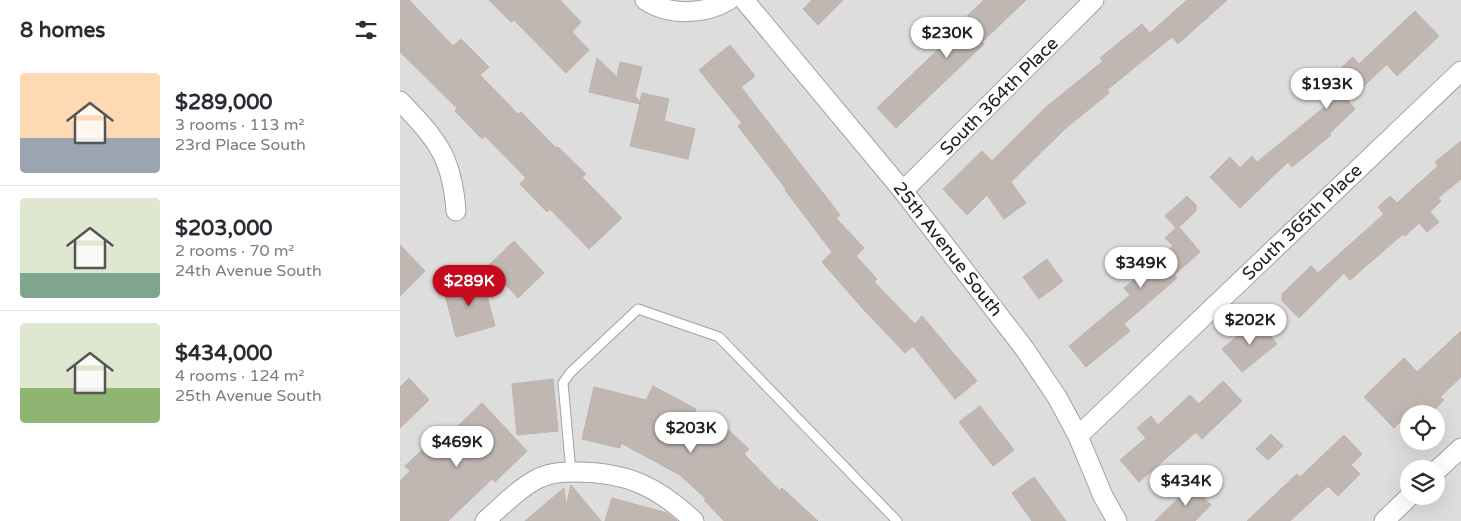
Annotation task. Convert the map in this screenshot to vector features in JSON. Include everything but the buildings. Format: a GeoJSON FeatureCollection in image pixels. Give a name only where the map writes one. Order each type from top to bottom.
{"type":"FeatureCollection","features":[{"type":"Feature","properties":{"kind":"street"},"geometry":{"type":"LineString","coordinates":[[645,0],[667,10],[694,12],[722,4],[729,0]]}},
{"type":"Feature","properties":{"kind":"street","name":"25th Avenue South"},"geometry":{"type":"LineString","coordinates":[[744,0],[904,191],[1024,348],[1057,397],[1078,436],[1103,496],[1117,521]]}},
{"type":"Feature","properties":{"kind":"street","name":"South 364th Place"},"geometry":{"type":"LineString","coordinates":[[904,191],[1094,0]]}},
{"type":"Feature","properties":{"kind":"street","name":"South 365th Place"},"geometry":{"type":"LineString","coordinates":[[1078,436],[1461,71]]}},
{"type":"Feature","properties":{"kind":"street"},"geometry":{"type":"LineString","coordinates":[[400,101],[439,147],[454,186],[456,212]]}},
{"type":"Feature","properties":{"kind":"street"},"geometry":{"type":"LineString","coordinates":[[1445,463],[1461,448]]}},
{"type":"Feature","properties":{"kind":"street"},"geometry":{"type":"LineString","coordinates":[[485,521],[530,483],[549,474],[564,472],[606,473],[635,481],[659,493],[694,521]]}},
{"type":"Feature","properties":{"kind":"street"},"geometry":{"type":"LineString","coordinates":[[1384,521],[1401,505]]}},
{"type":"Feature","properties":{"kind":"lane"},"geometry":{"type":"LineString","coordinates":[[564,472],[563,383],[570,373],[638,309],[719,337],[897,521]]}},
{"type":"Feature","properties":{"kind":"shaded area"},"geometry":{"type":"Polygon","coordinates":[[[400,0],[1461,0],[1461,521],[400,521],[400,0]]]}}]}
